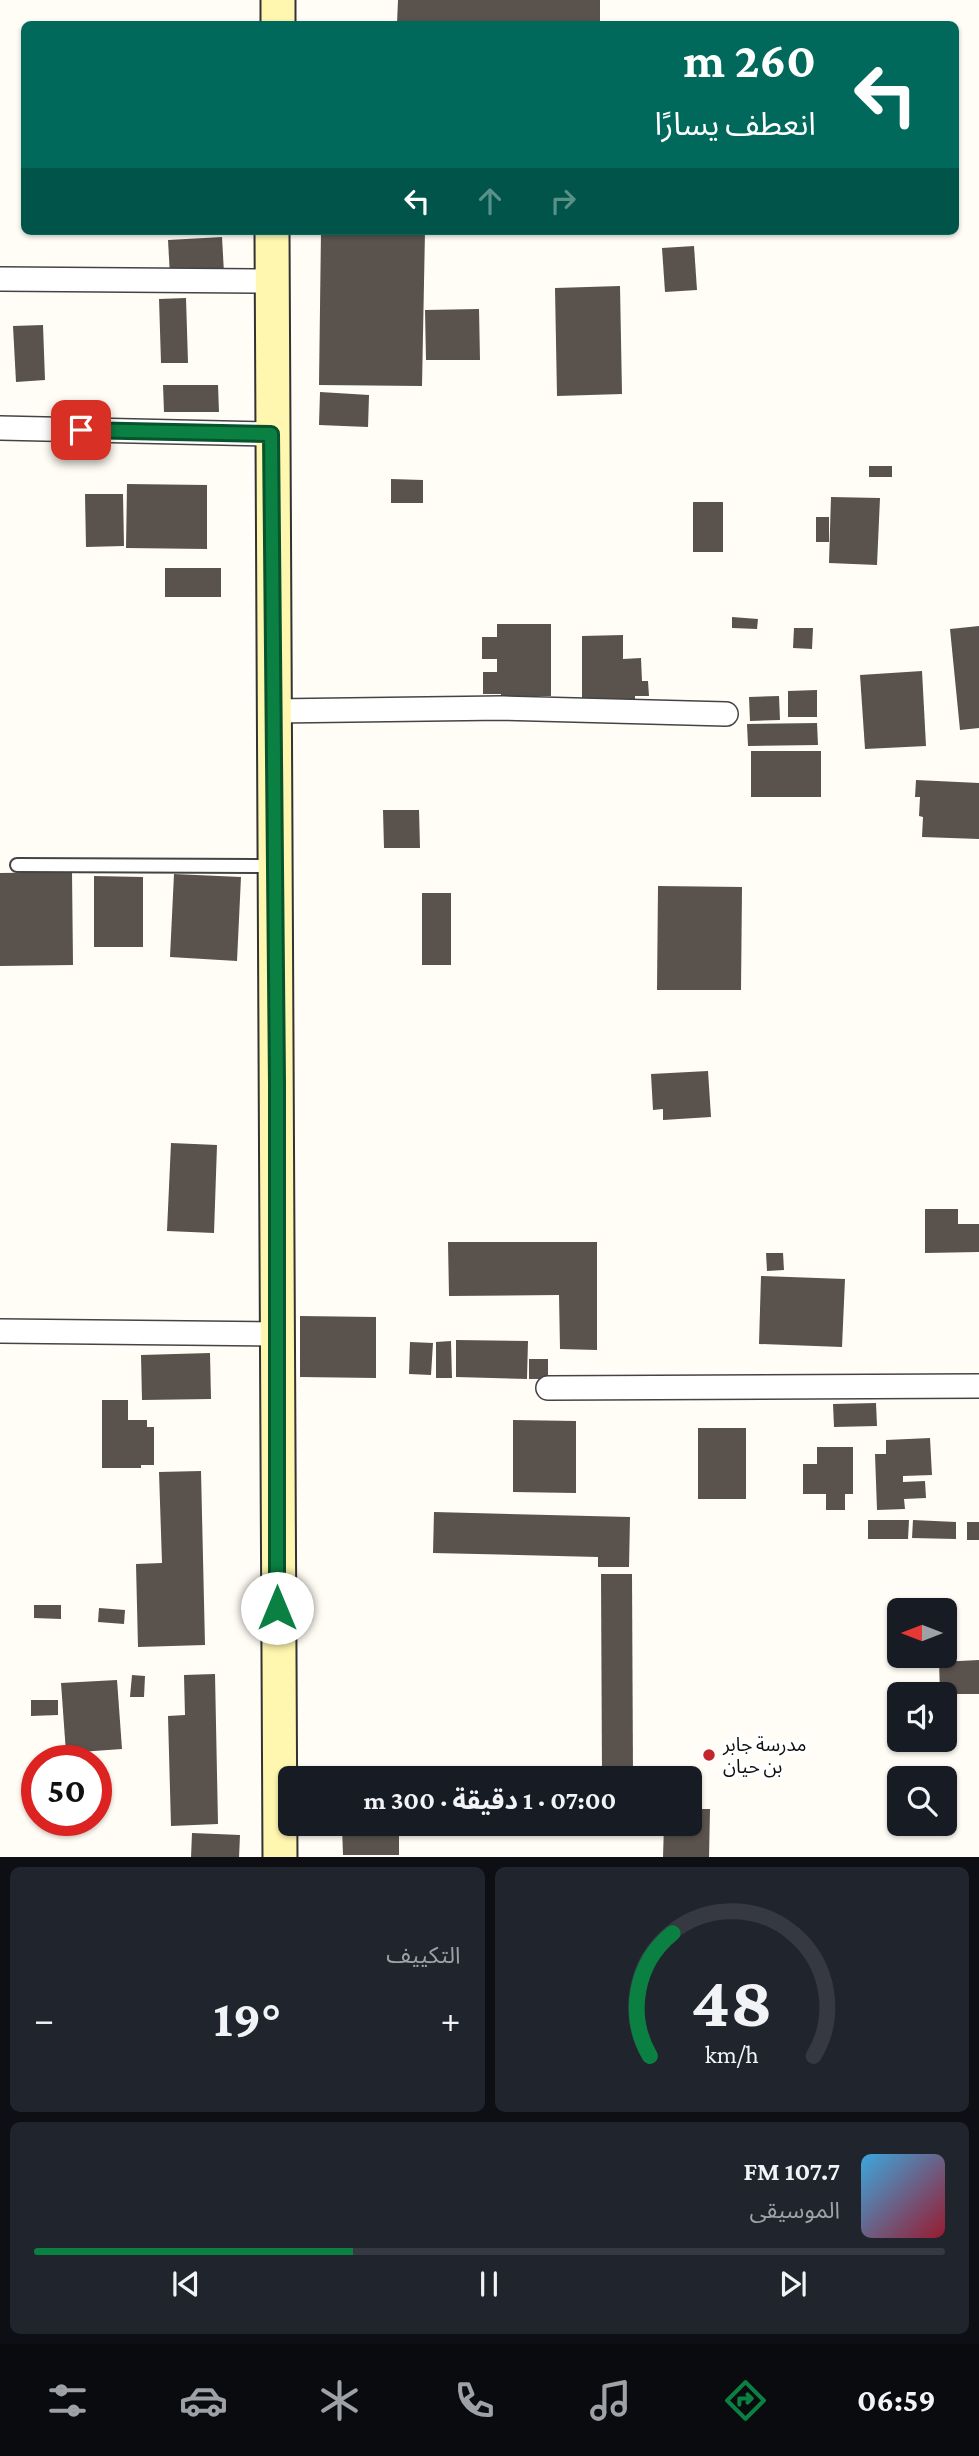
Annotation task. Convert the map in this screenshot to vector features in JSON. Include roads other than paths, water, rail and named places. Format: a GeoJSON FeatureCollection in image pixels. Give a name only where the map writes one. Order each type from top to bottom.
{"type":"FeatureCollection","features":[{"type":"Feature","properties":{"kind":"main road"},"geometry":{"type":"LineString","coordinates":[[278,0],[278,21]]}},
{"type":"Feature","properties":{"kind":"main road"},"geometry":{"type":"LineString","coordinates":[[272,235],[280,1857]]}},
{"type":"Feature","properties":{"kind":"street"},"geometry":{"type":"LineString","coordinates":[[0,279],[270,281]]}},
{"type":"Feature","properties":{"kind":"street"},"geometry":{"type":"LineString","coordinates":[[0,428],[271,434]]}},
{"type":"Feature","properties":{"kind":"street"},"geometry":{"type":"LineString","coordinates":[[274,711],[503,708],[726,714]]}},
{"type":"Feature","properties":{"kind":"street"},"geometry":{"type":"LineString","coordinates":[[0,1331],[276,1334]]}},
{"type":"Feature","properties":{"kind":"street"},"geometry":{"type":"LineString","coordinates":[[548,1388],[979,1386]]}},
{"type":"Feature","properties":{"kind":"lane"},"geometry":{"type":"LineString","coordinates":[[17,865],[275,866]]}},
{"type":"Feature","properties":{"kind":"place","name":"مدرسة جابر بن حيان"},"geometry":{"type":"Point","coordinates":[709,1755]}}]}
